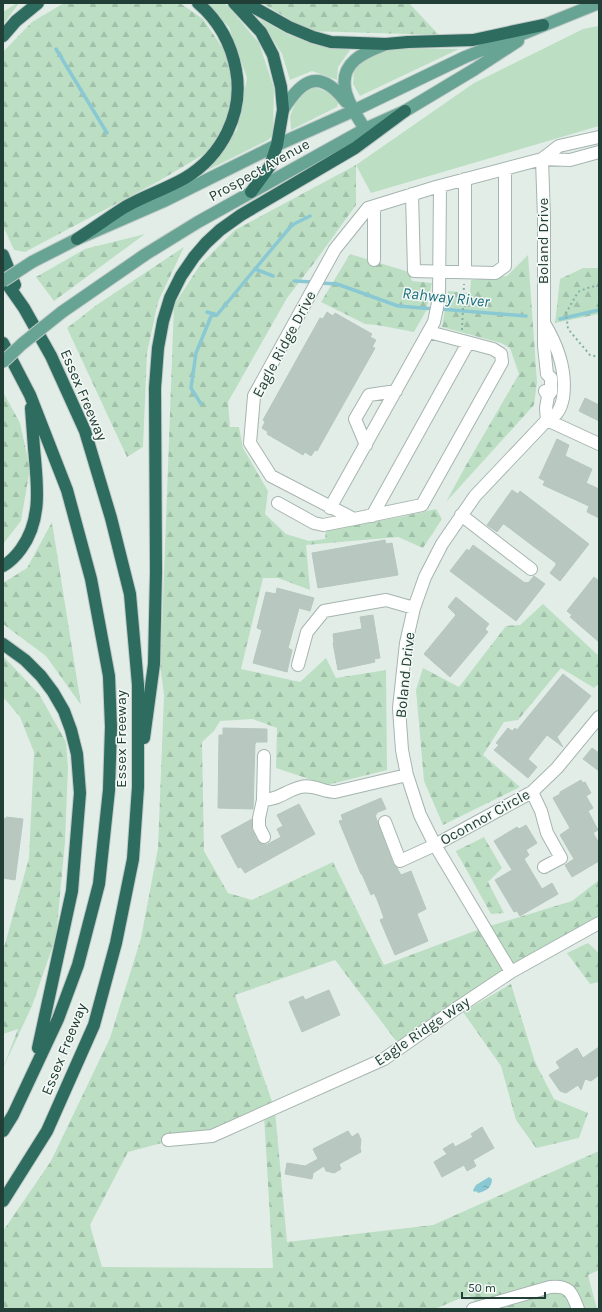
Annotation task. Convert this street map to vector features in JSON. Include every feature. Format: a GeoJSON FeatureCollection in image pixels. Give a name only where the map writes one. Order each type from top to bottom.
{"type":"FeatureCollection","features":[{"type":"Feature","properties":{"kind":"highway"},"geometry":{"type":"LineString","coordinates":[[3,36],[16,21],[38,3]]}},
{"type":"Feature","properties":{"kind":"highway"},"geometry":{"type":"LineString","coordinates":[[77,239],[126,207],[185,177],[203,165],[217,151],[227,134],[233,119],[238,99],[238,81],[234,62],[230,44],[221,28],[211,15],[198,3]]}},
{"type":"Feature","properties":{"kind":"highway"},"geometry":{"type":"LineString","coordinates":[[234,3],[261,32],[273,55],[282,87],[283,110],[277,145],[270,166],[251,192]]}},
{"type":"Feature","properties":{"kind":"highway"},"geometry":{"type":"LineString","coordinates":[[246,3],[289,27],[313,37],[331,42],[386,44],[474,40],[543,25]]}},
{"type":"Feature","properties":{"kind":"highway"},"geometry":{"type":"LineString","coordinates":[[138,787],[154,664],[156,572],[155,388],[158,348],[163,321],[170,298],[181,276],[194,257],[220,230],[241,215],[355,148],[405,111]]}},
{"type":"Feature","properties":{"kind":"highway"},"geometry":{"type":"LineString","coordinates":[[3,255],[24,308]]}},
{"type":"Feature","properties":{"kind":"highway","name":"Essex Freeway"},"geometry":{"type":"LineString","coordinates":[[3,278],[24,308],[51,356],[85,431],[111,518],[130,594],[138,685],[138,787],[133,859],[116,943],[94,1025],[47,1131],[3,1201]]}},
{"type":"Feature","properties":{"kind":"highway","name":"Essex Freeway"},"geometry":{"type":"LineString","coordinates":[[3,343],[30,395],[67,490],[91,580],[109,676],[112,727],[109,790],[99,884],[78,965],[58,1019],[13,1115],[3,1131]]}},
{"type":"Feature","properties":{"kind":"highway"},"geometry":{"type":"LineString","coordinates":[[3,566],[15,556],[23,546],[30,533],[35,518],[38,488],[30,395]]}},
{"type":"Feature","properties":{"kind":"highway"},"geometry":{"type":"LineString","coordinates":[[3,644],[25,660],[41,676],[53,692],[64,711],[71,730],[76,754],[80,792],[72,891],[34,1069]]}},
{"type":"Feature","properties":{"kind":"main road","name":"Prospect Avenue"},"geometry":{"type":"LineString","coordinates":[[3,281],[32,262],[77,239],[164,201],[277,145],[353,111],[465,57],[599,3]]}},
{"type":"Feature","properties":{"kind":"main road","name":"Prospect Avenue"},"geometry":{"type":"LineString","coordinates":[[3,362],[22,344],[62,312],[146,254],[198,222],[365,129],[405,111],[475,69],[543,25]]}},
{"type":"Feature","properties":{"kind":"main road"},"geometry":{"type":"LineString","coordinates":[[353,111],[344,86],[344,75],[356,59],[386,44]]}},
{"type":"Feature","properties":{"kind":"main road"},"geometry":{"type":"LineString","coordinates":[[283,110],[290,98],[300,86],[310,81],[319,81],[329,84],[338,91],[365,129]]}},
{"type":"Feature","properties":{"kind":"street"},"geometry":{"type":"LineString","coordinates":[[542,159],[559,146],[599,137]]}},
{"type":"Feature","properties":{"kind":"street"},"geometry":{"type":"LineString","coordinates":[[542,159],[570,160],[599,152]]}},
{"type":"Feature","properties":{"kind":"street","name":"Eagle Ridge Drive"},"geometry":{"type":"LineString","coordinates":[[354,520],[271,476],[250,443],[254,396],[335,248],[368,208],[440,186],[542,159]]}},
{"type":"Feature","properties":{"kind":"street","name":"Boland Drive"},"geometry":{"type":"LineString","coordinates":[[542,159],[544,218],[544,346],[546,371],[551,378],[551,392],[548,396],[546,408],[547,420]]}},
{"type":"Feature","properties":{"kind":"street"},"geometry":{"type":"LineString","coordinates":[[412,194],[414,271],[495,273],[506,266],[505,169]]}},
{"type":"Feature","properties":{"kind":"street"},"geometry":{"type":"LineString","coordinates":[[465,179],[465,272]]}},
{"type":"Feature","properties":{"kind":"street"},"geometry":{"type":"LineString","coordinates":[[330,508],[429,332],[435,317],[438,302],[440,272],[440,186]]}},
{"type":"Feature","properties":{"kind":"street"},"geometry":{"type":"LineString","coordinates":[[374,206],[374,260]]}},
{"type":"Feature","properties":{"kind":"street","name":"Boland Drive"},"geometry":{"type":"LineString","coordinates":[[511,972],[435,845],[420,815],[407,775],[402,750],[399,708],[406,643],[414,608],[442,544],[475,496],[547,420],[557,413],[562,404],[565,381],[563,368],[554,340],[544,323]]}},
{"type":"Feature","properties":{"kind":"street"},"geometry":{"type":"LineString","coordinates":[[278,503],[314,522],[323,525],[354,520],[422,505],[502,362],[501,354],[493,349],[429,332]]}},
{"type":"Feature","properties":{"kind":"street"},"geometry":{"type":"LineString","coordinates":[[372,516],[468,343]]}},
{"type":"Feature","properties":{"kind":"street"},"geometry":{"type":"LineString","coordinates":[[546,371],[563,368]]}},
{"type":"Feature","properties":{"kind":"street"},"geometry":{"type":"LineString","coordinates":[[366,445],[355,419],[369,395],[396,391]]}},
{"type":"Feature","properties":{"kind":"street"},"geometry":{"type":"LineString","coordinates":[[547,420],[599,444]]}},
{"type":"Feature","properties":{"kind":"street"},"geometry":{"type":"LineString","coordinates":[[461,515],[531,569]]}},
{"type":"Feature","properties":{"kind":"street"},"geometry":{"type":"LineString","coordinates":[[298,665],[308,632],[324,611],[386,600],[414,608]]}},
{"type":"Feature","properties":{"kind":"street","name":"Oconnor Circle"},"geometry":{"type":"LineString","coordinates":[[385,822],[400,861],[435,845],[532,792],[557,768],[599,717]]}},
{"type":"Feature","properties":{"kind":"street"},"geometry":{"type":"LineString","coordinates":[[264,756],[263,800],[259,818],[259,827],[264,837]]}},
{"type":"Feature","properties":{"kind":"street"},"geometry":{"type":"LineString","coordinates":[[263,800],[271,800],[293,789],[303,786],[310,786],[327,792],[335,792],[407,775]]}},
{"type":"Feature","properties":{"kind":"street"},"geometry":{"type":"LineString","coordinates":[[532,792],[541,811],[547,832],[560,858],[544,867]]}},
{"type":"Feature","properties":{"kind":"street","name":"Eagle Ridge Way"},"geometry":{"type":"LineString","coordinates":[[168,1140],[212,1136],[384,1059],[511,972],[599,923]]}},
{"type":"Feature","properties":{"kind":"street"},"geometry":{"type":"LineString","coordinates":[[474,1309],[550,1287],[560,1286],[568,1289],[578,1309]]}},
{"type":"Feature","properties":{"kind":"path"},"geometry":{"type":"LineString","coordinates":[[462,319],[465,272]]}},
{"type":"Feature","properties":{"kind":"path"},"geometry":{"type":"LineString","coordinates":[[599,285],[578,292],[566,313],[568,329],[590,355],[599,357]]}},
{"type":"Feature","properties":{"kind":"green space"},"geometry":{"type":"Polygon","coordinates":[[[19,3],[3,25],[3,12],[19,3]]]}},
{"type":"Feature","properties":{"kind":"green space"},"geometry":{"type":"Polygon","coordinates":[[[64,3],[180,3],[203,19],[228,56],[233,104],[211,150],[159,181],[25,252],[14,250],[3,226],[3,52],[32,22],[64,3]]]}},
{"type":"Feature","properties":{"kind":"green space"},"geometry":{"type":"Polygon","coordinates":[[[206,3],[224,3],[228,6],[259,43],[274,88],[273,135],[268,140],[206,171],[237,130],[247,78],[229,27],[206,3]]]}},
{"type":"Feature","properties":{"kind":"green space"},"geometry":{"type":"Polygon","coordinates":[[[262,3],[409,3],[439,35],[309,31],[262,3]]]}},
{"type":"Feature","properties":{"kind":"green space"},"geometry":{"type":"Polygon","coordinates":[[[260,19],[289,35],[315,45],[350,50],[338,67],[337,80],[312,71],[290,80],[282,54],[260,19]]]}},
{"type":"Feature","properties":{"kind":"green space"},"geometry":{"type":"Polygon","coordinates":[[[599,26],[599,126],[371,193],[356,165],[474,83],[583,29],[599,26]]]}},
{"type":"Feature","properties":{"kind":"green space"},"geometry":{"type":"Polygon","coordinates":[[[392,48],[459,49],[360,96],[353,84],[354,68],[370,57],[392,48]]]}},
{"type":"Feature","properties":{"kind":"green space"},"geometry":{"type":"Polygon","coordinates":[[[314,87],[331,93],[339,100],[337,107],[291,130],[290,116],[298,97],[314,87]]]}},
{"type":"Feature","properties":{"kind":"green space"},"geometry":{"type":"Polygon","coordinates":[[[356,165],[356,205],[287,298],[228,402],[230,427],[239,427],[243,448],[268,491],[265,514],[286,534],[309,541],[325,539],[326,530],[436,509],[442,519],[423,548],[398,537],[306,545],[310,590],[278,578],[263,578],[241,669],[300,682],[326,658],[336,678],[386,670],[387,770],[327,785],[276,768],[277,728],[253,719],[220,721],[214,731],[202,742],[204,851],[228,893],[252,900],[333,862],[384,965],[480,929],[572,901],[599,880],[599,925],[511,977],[403,1050],[335,960],[235,995],[275,1110],[287,1242],[433,1225],[599,1151],[599,1270],[588,1275],[597,1309],[484,1309],[468,1295],[435,1309],[3,1309],[3,1231],[51,1161],[110,1038],[141,938],[158,848],[164,695],[159,657],[161,654],[174,305],[200,265],[235,230],[356,165]],[[264,1116],[128,1152],[90,1225],[102,1267],[273,1268],[264,1116]]]}},
{"type":"Feature","properties":{"kind":"green space"},"geometry":{"type":"Polygon","coordinates":[[[145,234],[54,301],[36,277],[85,249],[145,234]]]}},
{"type":"Feature","properties":{"kind":"green space"},"geometry":{"type":"Polygon","coordinates":[[[184,247],[158,302],[147,353],[143,447],[127,457],[67,328],[98,304],[184,247]]]}},
{"type":"Feature","properties":{"kind":"green space"},"geometry":{"type":"Polygon","coordinates":[[[350,254],[409,272],[412,281],[432,283],[426,311],[414,332],[365,324],[321,302],[350,254]]]}},
{"type":"Feature","properties":{"kind":"green space"},"geometry":{"type":"Polygon","coordinates":[[[528,255],[537,382],[534,405],[446,502],[519,374],[510,348],[501,343],[442,327],[448,291],[470,293],[471,280],[507,276],[528,255]]]}},
{"type":"Feature","properties":{"kind":"green space"},"geometry":{"type":"Polygon","coordinates":[[[583,268],[599,268],[599,314],[555,323],[560,279],[583,268]]]}},
{"type":"Feature","properties":{"kind":"green space"},"geometry":{"type":"Polygon","coordinates":[[[3,392],[20,423],[30,468],[21,521],[3,544],[3,392]]]}},
{"type":"Feature","properties":{"kind":"green space"},"geometry":{"type":"Polygon","coordinates":[[[52,522],[81,705],[46,656],[3,624],[3,583],[27,568],[52,522]]]}},
{"type":"Feature","properties":{"kind":"green space"},"geometry":{"type":"Polygon","coordinates":[[[543,604],[599,656],[599,683],[594,688],[561,668],[518,720],[504,722],[483,755],[520,787],[443,825],[424,781],[416,690],[423,668],[459,687],[506,626],[520,625],[543,604]]]}},
{"type":"Feature","properties":{"kind":"green space"},"geometry":{"type":"Polygon","coordinates":[[[3,656],[39,694],[66,742],[68,767],[65,842],[56,937],[32,1006],[3,1068],[18,1029],[3,1034],[3,951],[29,858],[34,752],[20,717],[3,697],[3,656]]]}},
{"type":"Feature","properties":{"kind":"green space"},"geometry":{"type":"Polygon","coordinates":[[[484,837],[502,868],[488,882],[504,913],[491,914],[456,851],[484,837]]]}},
{"type":"Feature","properties":{"kind":"green space"},"geometry":{"type":"Polygon","coordinates":[[[588,943],[599,953],[599,982],[590,984],[567,953],[588,943]]]}},
{"type":"Feature","properties":{"kind":"green space"},"geometry":{"type":"Polygon","coordinates":[[[511,984],[535,1062],[554,1099],[588,1113],[579,1138],[536,1148],[516,1120],[501,1066],[463,1012],[511,984]]]}},
{"type":"Feature","properties":{"kind":"water"},"geometry":{"type":"Polygon","coordinates":[[[489,1177],[492,1179],[491,1185],[488,1189],[478,1193],[476,1191],[474,1192],[473,1190],[476,1185],[489,1177]]]}},
{"type":"Feature","properties":{"kind":"building"},"geometry":{"type":"Polygon","coordinates":[[[327,312],[333,316],[335,313],[372,334],[370,337],[376,340],[372,347],[375,348],[317,451],[315,450],[311,456],[305,452],[303,455],[267,434],[268,432],[262,428],[265,422],[263,420],[320,318],[323,319],[327,312]]]}},
{"type":"Feature","properties":{"kind":"building"},"geometry":{"type":"Polygon","coordinates":[[[585,398],[599,405],[599,421],[579,411],[585,398]]]}},
{"type":"Feature","properties":{"kind":"building"},"geometry":{"type":"Polygon","coordinates":[[[557,439],[569,445],[565,456],[592,469],[586,483],[599,489],[599,518],[587,512],[589,506],[543,485],[545,481],[539,478],[557,439]]]}},
{"type":"Feature","properties":{"kind":"building"},"geometry":{"type":"Polygon","coordinates":[[[512,490],[518,494],[520,491],[589,544],[560,581],[550,573],[556,563],[504,524],[497,532],[487,525],[512,490]]]}},
{"type":"Feature","properties":{"kind":"building"},"geometry":{"type":"Polygon","coordinates":[[[385,540],[386,544],[392,543],[398,575],[318,588],[312,553],[385,540]]]}},
{"type":"Feature","properties":{"kind":"building"},"geometry":{"type":"Polygon","coordinates":[[[473,545],[525,583],[528,583],[534,576],[545,584],[516,621],[450,571],[467,549],[469,551],[473,545]]]}},
{"type":"Feature","properties":{"kind":"building"},"geometry":{"type":"Polygon","coordinates":[[[594,577],[599,581],[599,594],[597,597],[599,599],[599,642],[570,617],[572,615],[567,611],[594,577]]]}},
{"type":"Feature","properties":{"kind":"building"},"geometry":{"type":"Polygon","coordinates":[[[277,588],[314,598],[310,611],[299,608],[288,648],[292,650],[287,672],[253,663],[262,630],[257,628],[266,592],[276,594],[277,588]]]}},
{"type":"Feature","properties":{"kind":"building"},"geometry":{"type":"Polygon","coordinates":[[[456,597],[489,624],[485,629],[488,632],[450,677],[424,654],[456,615],[448,607],[456,597]]]}},
{"type":"Feature","properties":{"kind":"building"},"geometry":{"type":"Polygon","coordinates":[[[373,615],[380,658],[374,659],[375,662],[338,670],[333,643],[333,634],[361,629],[360,617],[373,615]]]}},
{"type":"Feature","properties":{"kind":"building"},"geometry":{"type":"Polygon","coordinates":[[[563,674],[591,696],[557,737],[563,747],[547,735],[528,759],[537,767],[528,778],[494,750],[499,745],[496,743],[508,728],[512,731],[515,728],[517,730],[563,674]]]}},
{"type":"Feature","properties":{"kind":"building"},"geometry":{"type":"Polygon","coordinates":[[[223,728],[267,729],[267,742],[255,743],[253,809],[218,808],[219,735],[223,735],[223,728]]]}},
{"type":"Feature","properties":{"kind":"building"},"geometry":{"type":"Polygon","coordinates":[[[592,748],[599,753],[599,771],[583,759],[592,748]]]}},
{"type":"Feature","properties":{"kind":"building"},"geometry":{"type":"Polygon","coordinates":[[[581,780],[583,783],[585,782],[591,793],[586,796],[593,808],[588,811],[598,830],[593,833],[599,843],[599,861],[572,877],[565,865],[574,859],[560,835],[570,828],[553,798],[560,794],[560,792],[581,780]]]}},
{"type":"Feature","properties":{"kind":"building"},"geometry":{"type":"Polygon","coordinates":[[[381,798],[386,809],[376,813],[377,814],[375,815],[393,864],[401,875],[411,871],[426,909],[417,914],[428,941],[395,955],[380,920],[384,918],[377,899],[374,893],[371,895],[339,821],[343,820],[341,815],[381,798]]]}},
{"type":"Feature","properties":{"kind":"building"},"geometry":{"type":"Polygon","coordinates":[[[299,804],[315,834],[245,873],[241,867],[238,868],[221,836],[252,819],[252,830],[257,840],[266,845],[281,837],[277,829],[283,826],[277,815],[299,804]]]}},
{"type":"Feature","properties":{"kind":"building"},"geometry":{"type":"Polygon","coordinates":[[[6,817],[23,819],[15,880],[3,878],[3,818],[6,819],[6,817]]]}},
{"type":"Feature","properties":{"kind":"building"},"geometry":{"type":"Polygon","coordinates":[[[526,825],[537,843],[526,850],[529,855],[524,859],[542,889],[552,883],[558,894],[520,916],[517,911],[514,912],[495,880],[512,870],[494,841],[517,827],[519,829],[526,825]]]}},
{"type":"Feature","properties":{"kind":"building"},"geometry":{"type":"Polygon","coordinates":[[[329,990],[340,1015],[302,1032],[289,1002],[303,996],[305,1000],[329,990]]]}},
{"type":"Feature","properties":{"kind":"building"},"geometry":{"type":"Polygon","coordinates":[[[599,1047],[599,1075],[591,1081],[585,1079],[581,1090],[578,1085],[566,1093],[560,1091],[549,1075],[560,1068],[556,1062],[577,1048],[583,1058],[599,1047]]]}},
{"type":"Feature","properties":{"kind":"building"},"geometry":{"type":"Polygon","coordinates":[[[482,1127],[494,1148],[473,1160],[476,1166],[467,1171],[464,1165],[442,1177],[434,1162],[447,1154],[443,1149],[453,1143],[455,1147],[473,1137],[471,1134],[482,1127]]]}},
{"type":"Feature","properties":{"kind":"building"},"geometry":{"type":"Polygon","coordinates":[[[348,1131],[352,1137],[358,1133],[361,1140],[361,1152],[339,1164],[341,1169],[334,1173],[326,1171],[324,1166],[313,1173],[312,1179],[285,1174],[287,1163],[305,1166],[318,1159],[313,1149],[348,1131]]]}},
{"type":"Feature","properties":{"kind":"waterway","name":"Rahway River"},"geometry":{"type":"LineString","coordinates":[[56,49],[107,133]]}},
{"type":"Feature","properties":{"kind":"waterway"},"geometry":{"type":"LineString","coordinates":[[255,269],[292,225],[310,216]]}},
{"type":"Feature","properties":{"kind":"waterway","name":"Rahway River"},"geometry":{"type":"LineString","coordinates":[[207,312],[217,315],[255,269],[273,276]]}},
{"type":"Feature","properties":{"kind":"waterway","name":"Rahway River"},"geometry":{"type":"LineString","coordinates":[[294,281],[313,282]]}},
{"type":"Feature","properties":{"kind":"waterway","name":"Rahway River"},"geometry":{"type":"LineString","coordinates":[[320,283],[337,284],[398,306],[434,309]]}},
{"type":"Feature","properties":{"kind":"waterway","name":"Rahway River"},"geometry":{"type":"LineString","coordinates":[[440,309],[526,316]]}},
{"type":"Feature","properties":{"kind":"waterway","name":"Rahway River"},"geometry":{"type":"LineString","coordinates":[[560,319],[599,310]]}},
{"type":"Feature","properties":{"kind":"waterway"},"geometry":{"type":"LineString","coordinates":[[201,404],[191,388],[196,353],[212,314]]}}]}
